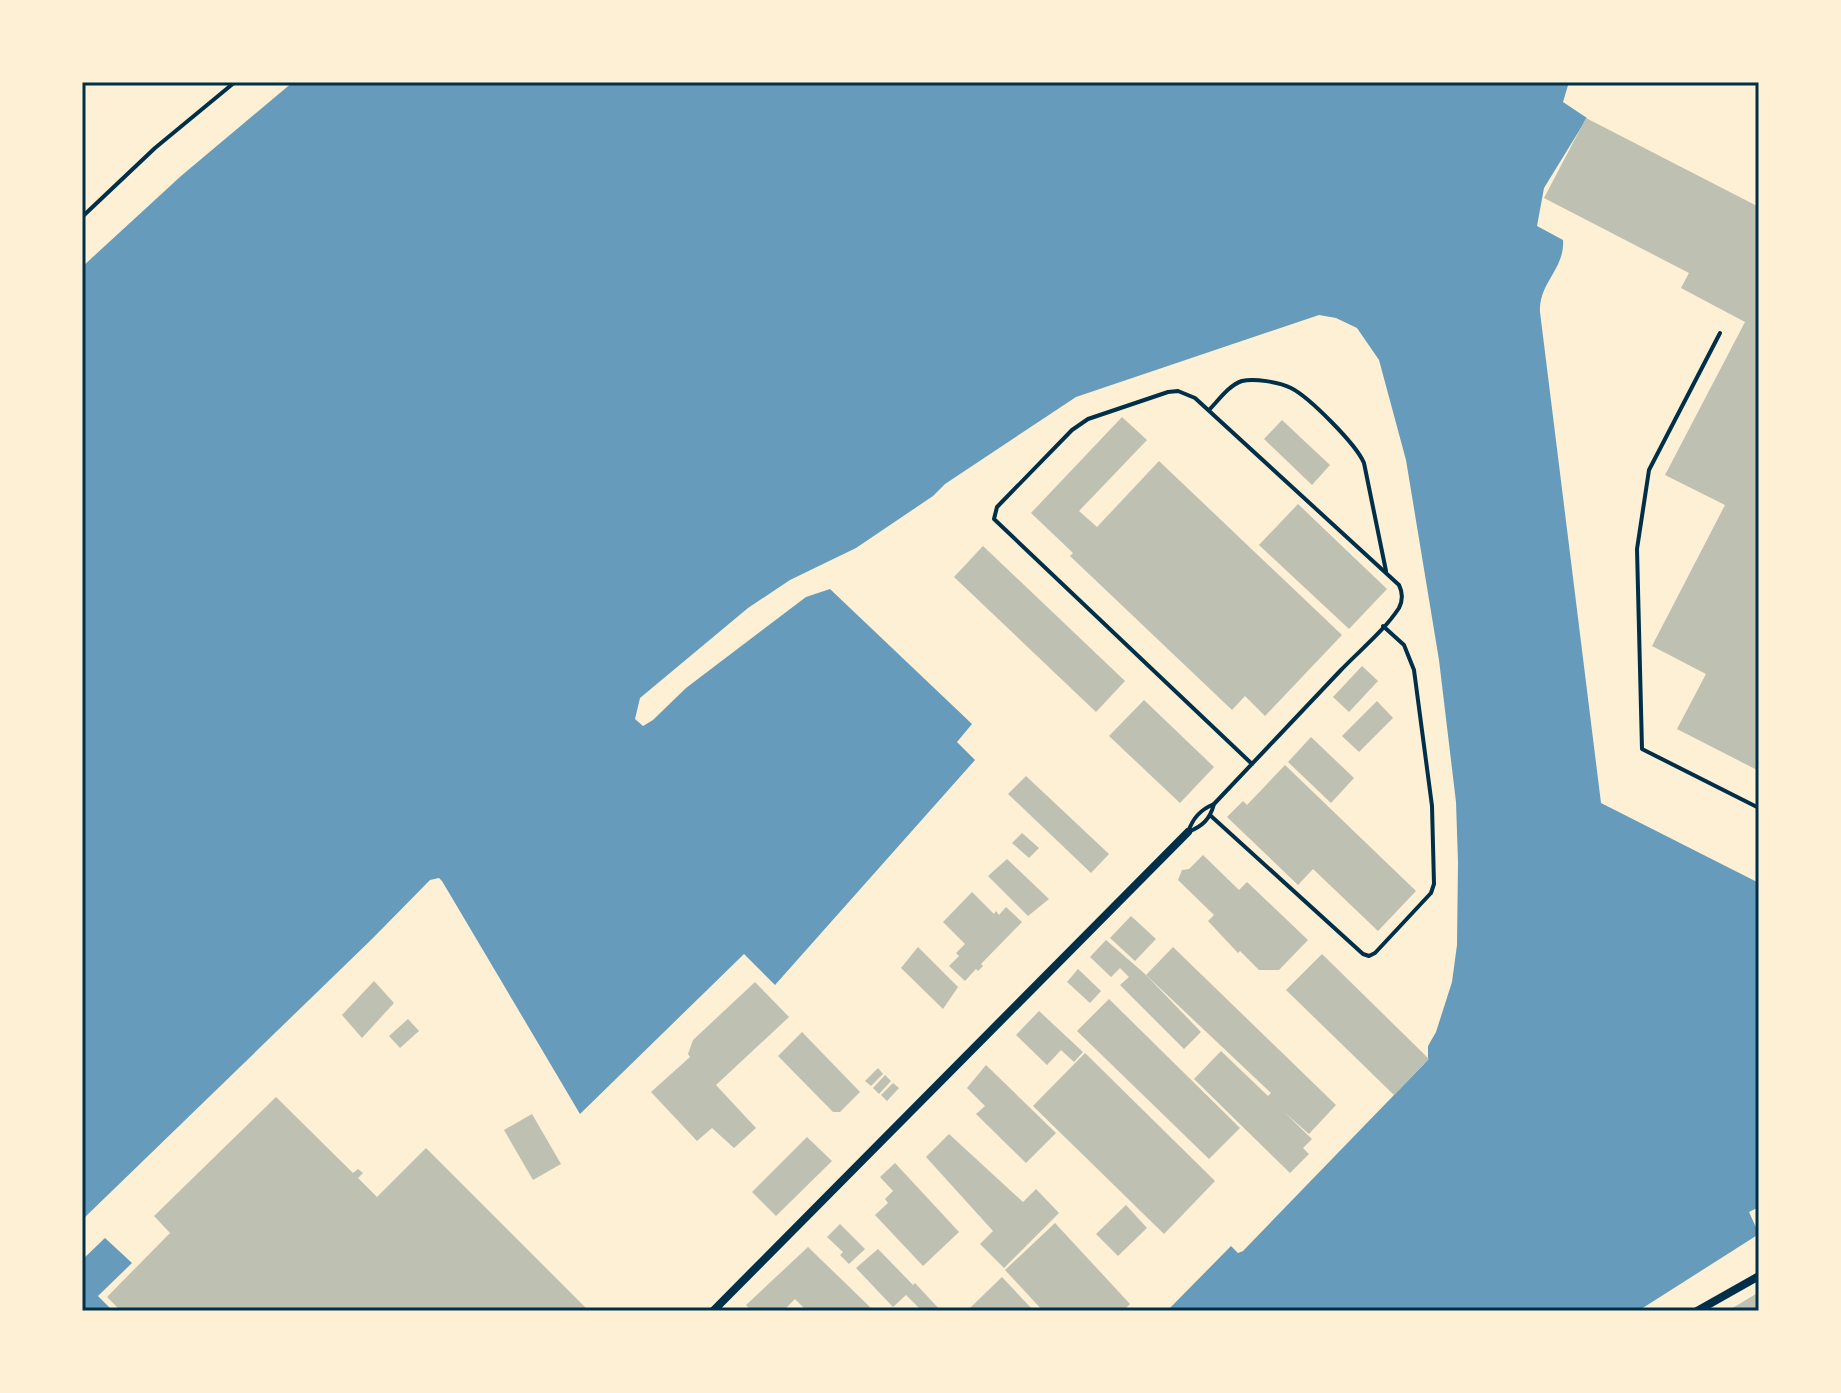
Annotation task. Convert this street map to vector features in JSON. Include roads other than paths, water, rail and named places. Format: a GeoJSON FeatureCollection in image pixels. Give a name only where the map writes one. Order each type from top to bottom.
{"type":"FeatureCollection","features":[{"type":"Feature","properties":{"kind":"street"},"geometry":{"type":"LineString","coordinates":[[713,1311],[1188,832]]}},
{"type":"Feature","properties":{"kind":"street"},"geometry":{"type":"LineString","coordinates":[[1700,1310],[1759,1276]]}},
{"type":"Feature","properties":{"kind":"lane"},"geometry":{"type":"LineString","coordinates":[[82,217],[155,148],[235,82]]}},
{"type":"Feature","properties":{"kind":"lane"},"geometry":{"type":"LineString","coordinates":[[1720,333],[1649,470],[1637,549],[1642,749],[1759,808]]}},
{"type":"Feature","properties":{"kind":"lane"},"geometry":{"type":"LineString","coordinates":[[1209,410],[1242,381],[1282,384],[1299,393],[1358,449],[1364,463],[1387,574]]}},
{"type":"Feature","properties":{"kind":"lane"},"geometry":{"type":"LineString","coordinates":[[1188,832],[1192,821],[1204,808],[1214,804],[1252,764],[1383,626],[1397,610],[1402,597],[1399,585],[1209,410],[1186,394],[1168,392],[1103,411],[1072,430],[997,507],[994,519],[1252,764]]}},
{"type":"Feature","properties":{"kind":"lane"},"geometry":{"type":"LineString","coordinates":[[1211,816],[1363,954],[1369,956],[1375,953],[1431,893],[1434,884],[1432,806],[1414,670],[1404,645],[1383,626]]}},
{"type":"Feature","properties":{"kind":"lane"},"geometry":{"type":"LineString","coordinates":[[1188,832],[1200,827],[1211,816],[1214,804]]}},
{"type":"Feature","properties":{"kind":"water"},"geometry":{"type":"Polygon","coordinates":[[[293,82],[1569,82],[1563,102],[1587,118],[1544,188],[1537,226],[1563,240],[1563,250],[1543,292],[1540,312],[1601,803],[1759,883],[1759,1207],[1749,1212],[1759,1234],[1638,1311],[1167,1311],[1231,1246],[1238,1253],[1243,1251],[1424,1064],[1452,982],[1457,945],[1456,802],[1439,660],[1406,460],[1379,360],[1357,328],[1336,318],[1319,315],[1076,397],[945,484],[933,496],[856,548],[790,580],[748,608],[640,698],[635,719],[643,726],[686,688],[806,597],[830,589],[972,724],[957,742],[975,760],[775,985],[744,954],[580,1114],[442,881],[439,878],[430,880],[82,1220],[82,267],[181,176],[293,82]]]}},
{"type":"Feature","properties":{"kind":"water"},"geometry":{"type":"Polygon","coordinates":[[[105,1238],[132,1263],[98,1296],[113,1311],[82,1311],[82,1260],[105,1238]]]}}]}
